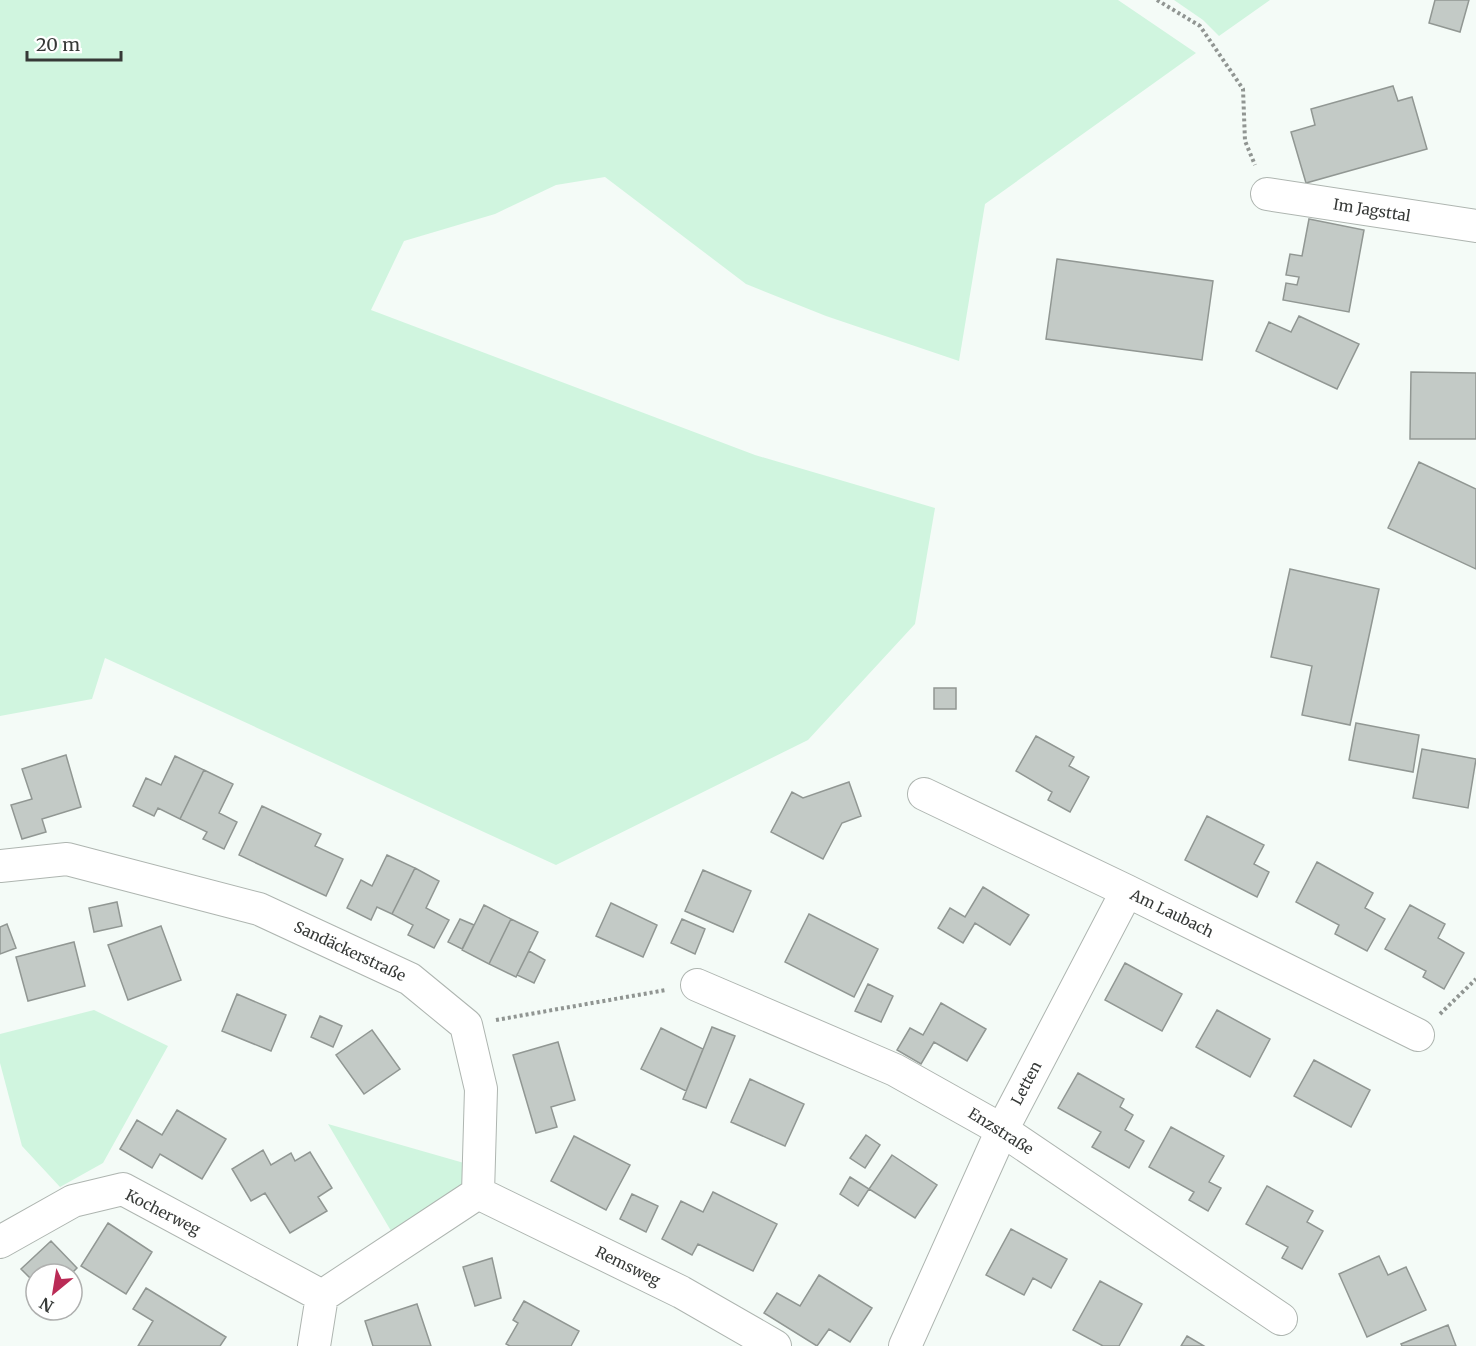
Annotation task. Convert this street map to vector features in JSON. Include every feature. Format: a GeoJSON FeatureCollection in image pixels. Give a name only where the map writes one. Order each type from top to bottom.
{"type":"FeatureCollection","features":[{"type":"Feature","properties":{"kind":"street","name":"Im Jagsttal"},"geometry":{"type":"LineString","coordinates":[[1267,194],[1476,226]]}},
{"type":"Feature","properties":{"kind":"street","name":"Am Laubach"},"geometry":{"type":"LineString","coordinates":[[924,794],[1127,891],[1418,1035]]}},
{"type":"Feature","properties":{"kind":"street","name":"Sandäckerstraße"},"geometry":{"type":"LineString","coordinates":[[0,866],[67,859],[259,909],[410,978],[466,1025]]}},
{"type":"Feature","properties":{"kind":"street","name":"Letten"},"geometry":{"type":"LineString","coordinates":[[905,1346],[1002,1130],[1127,891]]}},
{"type":"Feature","properties":{"kind":"street","name":"Enzstraße"},"geometry":{"type":"LineString","coordinates":[[697,985],[895,1070],[1002,1130],[1281,1319]]}},
{"type":"Feature","properties":{"kind":"street"},"geometry":{"type":"LineString","coordinates":[[314,1346],[322,1296],[478,1193],[482,1089],[466,1025]]}},
{"type":"Feature","properties":{"kind":"street","name":"Kocherweg"},"geometry":{"type":"LineString","coordinates":[[0,1242],[74,1201],[123,1189],[322,1296]]}},
{"type":"Feature","properties":{"kind":"street","name":"Remsweg"},"geometry":{"type":"LineString","coordinates":[[478,1193],[681,1292],[775,1346]]}},
{"type":"Feature","properties":{"kind":"path"},"geometry":{"type":"LineString","coordinates":[[1157,0],[1200,26],[1243,89],[1245,141],[1267,194]]}},
{"type":"Feature","properties":{"kind":"path"},"geometry":{"type":"LineString","coordinates":[[1418,1035],[1476,979]]}},
{"type":"Feature","properties":{"kind":"path"},"geometry":{"type":"LineString","coordinates":[[466,1025],[697,985]]}},
{"type":"Feature","properties":{"kind":"green space"},"geometry":{"type":"Polygon","coordinates":[[[0,0],[1118,0],[1196,53],[985,204],[959,361],[826,316],[746,284],[605,177],[556,185],[495,214],[404,241],[371,310],[755,455],[935,508],[915,624],[808,740],[556,865],[105,658],[92,699],[0,716],[0,0]]]}},
{"type":"Feature","properties":{"kind":"green space"},"geometry":{"type":"Polygon","coordinates":[[[1174,0],[1270,0],[1219,36],[1203,20],[1174,0]]]}},
{"type":"Feature","properties":{"kind":"green space"},"geometry":{"type":"Polygon","coordinates":[[[94,1010],[168,1046],[103,1163],[60,1187],[22,1146],[0,1063],[0,1034],[94,1010]]]}},
{"type":"Feature","properties":{"kind":"green space"},"geometry":{"type":"Polygon","coordinates":[[[328,1124],[464,1163],[465,1188],[394,1236],[328,1124]]]}},
{"type":"Feature","properties":{"kind":"building"},"geometry":{"type":"Polygon","coordinates":[[[1435,0],[1469,0],[1460,32],[1429,23],[1435,0]]]}},
{"type":"Feature","properties":{"kind":"building"},"geometry":{"type":"Polygon","coordinates":[[[1393,86],[1398,101],[1412,97],[1427,149],[1306,183],[1291,132],[1315,125],[1311,109],[1393,86]]]}},
{"type":"Feature","properties":{"kind":"building"},"geometry":{"type":"Polygon","coordinates":[[[1309,219],[1364,230],[1349,312],[1283,300],[1286,283],[1297,285],[1299,277],[1286,275],[1290,254],[1302,256],[1309,219]]]}},
{"type":"Feature","properties":{"kind":"building"},"geometry":{"type":"Polygon","coordinates":[[[1057,259],[1213,281],[1202,360],[1046,339],[1057,259]]]}},
{"type":"Feature","properties":{"kind":"building"},"geometry":{"type":"Polygon","coordinates":[[[1299,316],[1359,344],[1337,389],[1256,351],[1269,322],[1291,332],[1299,316]]]}},
{"type":"Feature","properties":{"kind":"building"},"geometry":{"type":"Polygon","coordinates":[[[1411,372],[1476,373],[1476,439],[1410,439],[1411,372]]]}},
{"type":"Feature","properties":{"kind":"building"},"geometry":{"type":"Polygon","coordinates":[[[1419,462],[1476,489],[1476,569],[1388,528],[1419,462]]]}},
{"type":"Feature","properties":{"kind":"building"},"geometry":{"type":"Polygon","coordinates":[[[1290,569],[1379,589],[1350,725],[1302,715],[1312,666],[1271,657],[1290,569]]]}},
{"type":"Feature","properties":{"kind":"building"},"geometry":{"type":"Polygon","coordinates":[[[934,688],[956,688],[956,709],[934,709],[934,688]]]}},
{"type":"Feature","properties":{"kind":"building"},"geometry":{"type":"Polygon","coordinates":[[[1356,723],[1419,735],[1413,772],[1349,760],[1356,723]]]}},
{"type":"Feature","properties":{"kind":"building"},"geometry":{"type":"Polygon","coordinates":[[[1036,736],[1074,757],[1069,766],[1089,777],[1070,812],[1048,800],[1052,792],[1016,771],[1036,736]]]}},
{"type":"Feature","properties":{"kind":"building"},"geometry":{"type":"Polygon","coordinates":[[[1422,749],[1476,759],[1468,808],[1413,798],[1422,749]]]}},
{"type":"Feature","properties":{"kind":"building"},"geometry":{"type":"Polygon","coordinates":[[[66,755],[81,807],[42,819],[46,832],[22,839],[11,805],[32,799],[22,769],[66,755]]]}},
{"type":"Feature","properties":{"kind":"building"},"geometry":{"type":"Polygon","coordinates":[[[175,756],[204,770],[180,819],[158,808],[154,816],[133,806],[146,778],[161,785],[175,756]]]}},
{"type":"Feature","properties":{"kind":"building"},"geometry":{"type":"Polygon","coordinates":[[[204,770],[233,784],[219,813],[237,822],[224,849],[203,839],[207,832],[180,819],[204,770]]]}},
{"type":"Feature","properties":{"kind":"building"},"geometry":{"type":"Polygon","coordinates":[[[849,782],[861,816],[842,823],[823,859],[771,832],[792,792],[803,798],[849,782]]]}},
{"type":"Feature","properties":{"kind":"building"},"geometry":{"type":"Polygon","coordinates":[[[262,806],[321,834],[315,846],[343,859],[326,896],[239,855],[262,806]]]}},
{"type":"Feature","properties":{"kind":"building"},"geometry":{"type":"Polygon","coordinates":[[[1207,816],[1264,845],[1254,864],[1269,872],[1257,897],[1185,860],[1207,816]]]}},
{"type":"Feature","properties":{"kind":"building"},"geometry":{"type":"Polygon","coordinates":[[[387,855],[415,868],[392,914],[377,907],[371,920],[347,908],[361,880],[372,886],[387,855]]]}},
{"type":"Feature","properties":{"kind":"building"},"geometry":{"type":"Polygon","coordinates":[[[1317,862],[1373,893],[1365,908],[1385,919],[1367,951],[1335,934],[1339,925],[1296,902],[1317,862]]]}},
{"type":"Feature","properties":{"kind":"building"},"geometry":{"type":"Polygon","coordinates":[[[415,868],[439,881],[426,908],[449,920],[434,948],[408,935],[413,925],[392,914],[415,868]]]}},
{"type":"Feature","properties":{"kind":"building"},"geometry":{"type":"Polygon","coordinates":[[[703,870],[751,891],[733,932],[685,911],[703,870]]]}},
{"type":"Feature","properties":{"kind":"building"},"geometry":{"type":"Polygon","coordinates":[[[983,887],[1029,915],[1010,945],[975,923],[963,943],[938,928],[950,908],[965,917],[983,887]]]}},
{"type":"Feature","properties":{"kind":"building"},"geometry":{"type":"Polygon","coordinates":[[[117,902],[122,926],[94,932],[89,908],[117,902]]]}},
{"type":"Feature","properties":{"kind":"building"},"geometry":{"type":"Polygon","coordinates":[[[611,903],[657,925],[643,957],[596,936],[611,903]]]}},
{"type":"Feature","properties":{"kind":"building"},"geometry":{"type":"Polygon","coordinates":[[[484,905],[511,919],[489,964],[462,950],[484,905]]]}},
{"type":"Feature","properties":{"kind":"building"},"geometry":{"type":"Polygon","coordinates":[[[1410,905],[1445,924],[1438,938],[1464,953],[1444,989],[1423,977],[1426,971],[1385,949],[1410,905]]]}},
{"type":"Feature","properties":{"kind":"building"},"geometry":{"type":"Polygon","coordinates":[[[809,914],[878,949],[854,997],[785,962],[809,914]]]}},
{"type":"Feature","properties":{"kind":"building"},"geometry":{"type":"Polygon","coordinates":[[[460,919],[474,925],[462,949],[448,942],[460,919]]]}},
{"type":"Feature","properties":{"kind":"building"},"geometry":{"type":"Polygon","coordinates":[[[511,919],[538,932],[516,977],[489,964],[511,919]]]}},
{"type":"Feature","properties":{"kind":"building"},"geometry":{"type":"Polygon","coordinates":[[[682,919],[705,929],[695,954],[671,943],[682,919]]]}},
{"type":"Feature","properties":{"kind":"building"},"geometry":{"type":"Polygon","coordinates":[[[7,924],[16,948],[0,954],[0,927],[7,924]]]}},
{"type":"Feature","properties":{"kind":"building"},"geometry":{"type":"Polygon","coordinates":[[[161,926],[181,980],[128,1000],[108,945],[161,926]]]}},
{"type":"Feature","properties":{"kind":"building"},"geometry":{"type":"Polygon","coordinates":[[[74,942],[85,986],[28,1001],[16,957],[74,942]]]}},
{"type":"Feature","properties":{"kind":"building"},"geometry":{"type":"Polygon","coordinates":[[[529,951],[545,960],[534,983],[517,975],[529,951]]]}},
{"type":"Feature","properties":{"kind":"building"},"geometry":{"type":"Polygon","coordinates":[[[1125,963],[1182,994],[1162,1031],[1105,1000],[1125,963]]]}},
{"type":"Feature","properties":{"kind":"building"},"geometry":{"type":"Polygon","coordinates":[[[868,984],[893,996],[881,1022],[855,1011],[868,984]]]}},
{"type":"Feature","properties":{"kind":"building"},"geometry":{"type":"Polygon","coordinates":[[[237,994],[286,1015],[271,1051],[222,1031],[237,994]]]}},
{"type":"Feature","properties":{"kind":"building"},"geometry":{"type":"Polygon","coordinates":[[[941,1003],[986,1029],[967,1061],[934,1042],[921,1064],[897,1050],[910,1028],[923,1035],[941,1003]]]}},
{"type":"Feature","properties":{"kind":"building"},"geometry":{"type":"Polygon","coordinates":[[[1217,1010],[1270,1039],[1250,1077],[1196,1047],[1217,1010]]]}},
{"type":"Feature","properties":{"kind":"building"},"geometry":{"type":"Polygon","coordinates":[[[320,1016],[342,1026],[333,1047],[311,1037],[320,1016]]]}},
{"type":"Feature","properties":{"kind":"building"},"geometry":{"type":"Polygon","coordinates":[[[712,1027],[735,1036],[706,1108],[683,1099],[712,1027]]]}},
{"type":"Feature","properties":{"kind":"building"},"geometry":{"type":"Polygon","coordinates":[[[661,1028],[703,1049],[686,1091],[641,1069],[661,1028]]]}},
{"type":"Feature","properties":{"kind":"building"},"geometry":{"type":"Polygon","coordinates":[[[372,1030],[400,1069],[364,1094],[336,1055],[372,1030]]]}},
{"type":"Feature","properties":{"kind":"building"},"geometry":{"type":"Polygon","coordinates":[[[558,1042],[575,1100],[551,1107],[557,1127],[536,1133],[513,1055],[558,1042]]]}},
{"type":"Feature","properties":{"kind":"building"},"geometry":{"type":"Polygon","coordinates":[[[1314,1060],[1370,1090],[1351,1127],[1294,1096],[1314,1060]]]}},
{"type":"Feature","properties":{"kind":"building"},"geometry":{"type":"Polygon","coordinates":[[[1078,1073],[1124,1099],[1120,1107],[1133,1115],[1125,1130],[1144,1141],[1129,1168],[1092,1147],[1101,1132],[1058,1108],[1078,1073]]]}},
{"type":"Feature","properties":{"kind":"building"},"geometry":{"type":"Polygon","coordinates":[[[750,1079],[804,1104],[785,1146],[731,1122],[750,1079]]]}},
{"type":"Feature","properties":{"kind":"building"},"geometry":{"type":"Polygon","coordinates":[[[177,1110],[226,1139],[202,1179],[160,1154],[152,1168],[120,1149],[137,1120],[162,1135],[177,1110]]]}},
{"type":"Feature","properties":{"kind":"building"},"geometry":{"type":"Polygon","coordinates":[[[1171,1127],[1224,1156],[1209,1182],[1221,1188],[1208,1211],[1189,1200],[1194,1192],[1149,1167],[1171,1127]]]}},
{"type":"Feature","properties":{"kind":"building"},"geometry":{"type":"Polygon","coordinates":[[[866,1135],[880,1145],[865,1168],[850,1158],[866,1135]]]}},
{"type":"Feature","properties":{"kind":"building"},"geometry":{"type":"Polygon","coordinates":[[[574,1136],[630,1165],[606,1210],[551,1181],[574,1136]]]}},
{"type":"Feature","properties":{"kind":"building"},"geometry":{"type":"Polygon","coordinates":[[[263,1150],[271,1165],[291,1153],[295,1161],[310,1152],[332,1188],[318,1197],[327,1211],[290,1233],[265,1193],[251,1201],[232,1169],[263,1150]]]}},
{"type":"Feature","properties":{"kind":"building"},"geometry":{"type":"Polygon","coordinates":[[[892,1155],[937,1185],[915,1218],[869,1189],[892,1155]]]}},
{"type":"Feature","properties":{"kind":"building"},"geometry":{"type":"Polygon","coordinates":[[[850,1177],[869,1189],[858,1206],[840,1194],[850,1177]]]}},
{"type":"Feature","properties":{"kind":"building"},"geometry":{"type":"Polygon","coordinates":[[[1267,1186],[1313,1211],[1307,1222],[1323,1231],[1302,1269],[1282,1258],[1288,1247],[1246,1224],[1267,1186]]]}},
{"type":"Feature","properties":{"kind":"building"},"geometry":{"type":"Polygon","coordinates":[[[713,1192],[777,1224],[753,1271],[698,1244],[692,1255],[662,1239],[681,1201],[703,1212],[713,1192]]]}},
{"type":"Feature","properties":{"kind":"building"},"geometry":{"type":"Polygon","coordinates":[[[632,1194],[658,1206],[646,1232],[620,1219],[632,1194]]]}},
{"type":"Feature","properties":{"kind":"building"},"geometry":{"type":"Polygon","coordinates":[[[108,1223],[152,1252],[126,1294],[84,1268],[84,1262],[108,1223]]]}},
{"type":"Feature","properties":{"kind":"building"},"geometry":{"type":"Polygon","coordinates":[[[1011,1229],[1067,1259],[1051,1288],[1033,1278],[1024,1295],[986,1275],[1011,1229]]]}},
{"type":"Feature","properties":{"kind":"building"},"geometry":{"type":"Polygon","coordinates":[[[51,1241],[71,1262],[28,1262],[51,1241]]]}},
{"type":"Feature","properties":{"kind":"building"},"geometry":{"type":"Polygon","coordinates":[[[1379,1256],[1388,1275],[1406,1267],[1426,1310],[1367,1337],[1339,1274],[1379,1256]]]}},
{"type":"Feature","properties":{"kind":"building"},"geometry":{"type":"Polygon","coordinates":[[[492,1258],[501,1298],[475,1306],[463,1267],[492,1258]]]}},
{"type":"Feature","properties":{"kind":"building"},"geometry":{"type":"Polygon","coordinates":[[[819,1275],[872,1308],[850,1342],[829,1329],[817,1346],[764,1313],[777,1293],[800,1306],[819,1275]]]}},
{"type":"Feature","properties":{"kind":"building"},"geometry":{"type":"Polygon","coordinates":[[[1100,1281],[1142,1304],[1119,1346],[1103,1346],[1073,1330],[1100,1281]]]}},
{"type":"Feature","properties":{"kind":"building"},"geometry":{"type":"Polygon","coordinates":[[[146,1288],[226,1337],[220,1346],[138,1346],[153,1321],[133,1309],[146,1288]]]}},
{"type":"Feature","properties":{"kind":"building"},"geometry":{"type":"Polygon","coordinates":[[[524,1301],[579,1331],[571,1346],[510,1346],[506,1344],[518,1323],[513,1320],[524,1301]]]}},
{"type":"Feature","properties":{"kind":"building"},"geometry":{"type":"Polygon","coordinates":[[[417,1304],[431,1346],[373,1346],[365,1321],[417,1304]]]}},
{"type":"Feature","properties":{"kind":"building"},"geometry":{"type":"Polygon","coordinates":[[[1448,1325],[1456,1346],[1402,1346],[1401,1344],[1448,1325]]]}},
{"type":"Feature","properties":{"kind":"building"},"geometry":{"type":"Polygon","coordinates":[[[1187,1336],[1204,1346],[1181,1346],[1187,1336]]]}}]}
